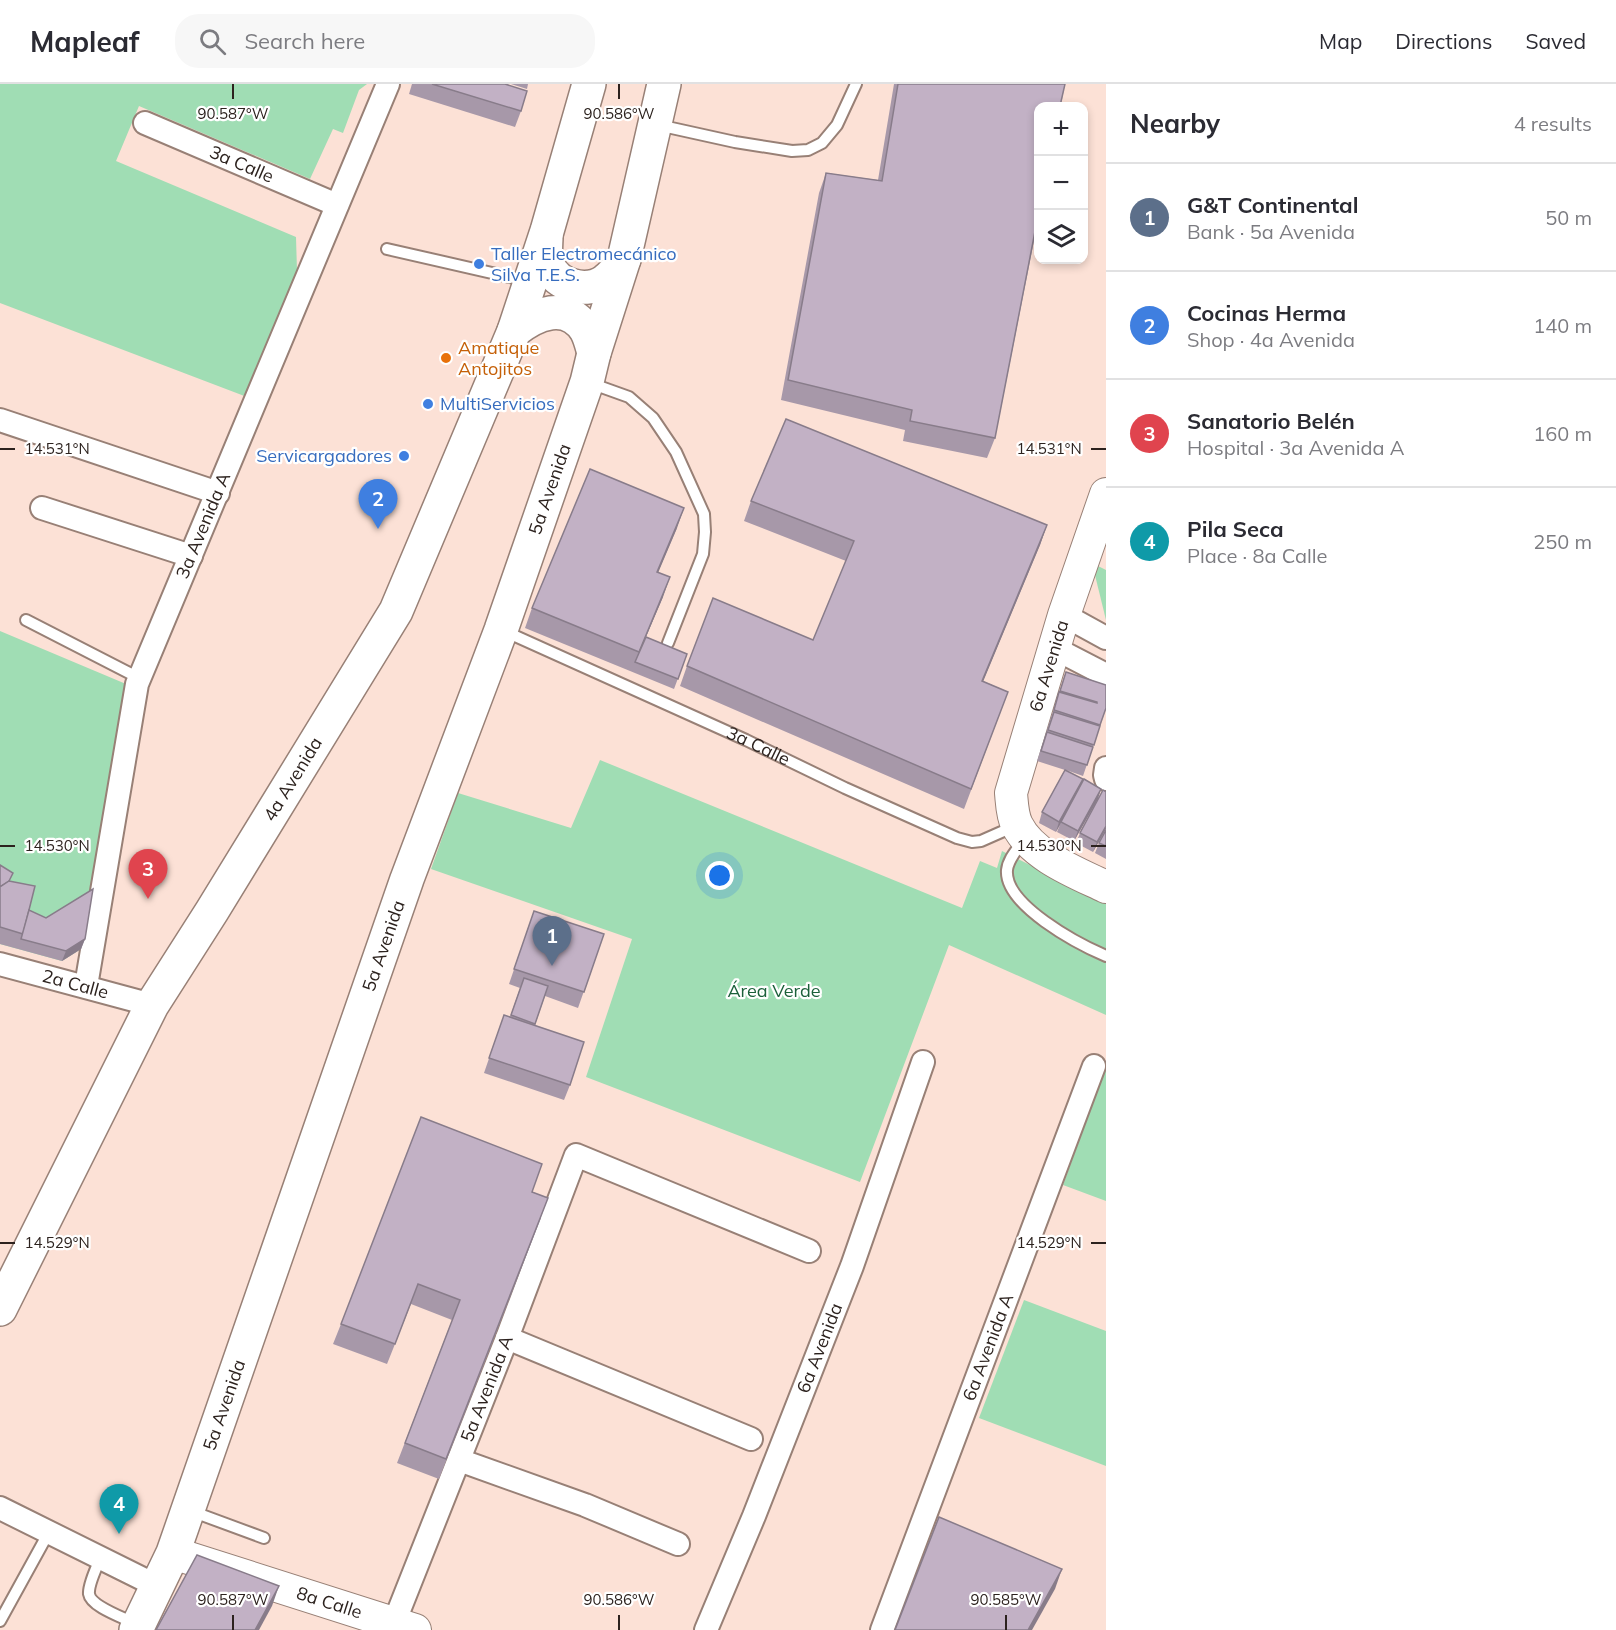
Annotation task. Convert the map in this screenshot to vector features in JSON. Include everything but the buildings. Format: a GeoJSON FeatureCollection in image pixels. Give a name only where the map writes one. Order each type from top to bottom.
{"type":"FeatureCollection","features":[{"type":"Feature","properties":{"kind":"main road"},"geometry":{"type":"LineString","coordinates":[[589,84],[547,231],[545,252],[548,265],[555,276],[566,284],[578,288],[592,287],[604,282],[624,259]]}},
{"type":"Feature","properties":{"kind":"main road","name":"5a Avenida"},"geometry":{"type":"LineString","coordinates":[[138,1628],[173,1553],[407,879],[501,630],[591,368],[624,259],[664,84]]}},
{"type":"Feature","properties":{"kind":"main road","name":"4a Avenida"},"geometry":{"type":"LineString","coordinates":[[0,1309],[152,1005],[396,611],[514,331],[547,231]]}},
{"type":"Feature","properties":{"kind":"main road"},"geometry":{"type":"LineString","coordinates":[[514,331],[544,314],[556,312],[567,315],[578,321],[586,330],[591,368]]}},
{"type":"Feature","properties":{"kind":"main road","name":"6a Avenida"},"geometry":{"type":"LineString","coordinates":[[1021,832],[1013,816],[1011,793],[1064,615],[1106,494]]}},
{"type":"Feature","properties":{"kind":"main road"},"geometry":{"type":"LineString","coordinates":[[1021,832],[1058,863],[1106,887]]}},
{"type":"Feature","properties":{"kind":"main road","name":"8a Calle"},"geometry":{"type":"LineString","coordinates":[[173,1553],[405,1626]]}},
{"type":"Feature","properties":{"kind":"street","name":"3a Avenida A"},"geometry":{"type":"LineString","coordinates":[[86,986],[139,678],[388,84]]}},
{"type":"Feature","properties":{"kind":"street","name":"3a Calle"},"geometry":{"type":"LineString","coordinates":[[145,123],[337,205]]}},
{"type":"Feature","properties":{"kind":"street"},"geometry":{"type":"LineString","coordinates":[[0,420],[218,493]]}},
{"type":"Feature","properties":{"kind":"street"},"geometry":{"type":"LineString","coordinates":[[42,508],[191,556]]}},
{"type":"Feature","properties":{"kind":"street"},"geometry":{"type":"LineString","coordinates":[[1064,615],[1106,638]]}},
{"type":"Feature","properties":{"kind":"street"},"geometry":{"type":"LineString","coordinates":[[1054,648],[1106,675]]}},
{"type":"Feature","properties":{"kind":"street","name":"2a Calle"},"geometry":{"type":"LineString","coordinates":[[0,964],[152,1005]]}},
{"type":"Feature","properties":{"kind":"street","name":"6a Avenida"},"geometry":{"type":"LineString","coordinates":[[706,1630],[754,1516],[852,1266],[922,1062]]}},
{"type":"Feature","properties":{"kind":"street","name":"6a Avenida A"},"geometry":{"type":"LineString","coordinates":[[882,1630],[1094,1066]]}},
{"type":"Feature","properties":{"kind":"street","name":"5a Avenida A"},"geometry":{"type":"LineString","coordinates":[[405,1626],[459,1460],[576,1155],[809,1251]]}},
{"type":"Feature","properties":{"kind":"street"},"geometry":{"type":"LineString","coordinates":[[507,1338],[751,1439]]}},
{"type":"Feature","properties":{"kind":"street"},"geometry":{"type":"LineString","coordinates":[[459,1460],[585,1505],[678,1544]]}},
{"type":"Feature","properties":{"kind":"street"},"geometry":{"type":"LineString","coordinates":[[0,1508],[157,1586]]}},
{"type":"Feature","properties":{"kind":"lane"},"geometry":{"type":"LineString","coordinates":[[655,124],[735,142],[792,151],[808,150],[822,143],[837,125],[856,84]]}},
{"type":"Feature","properties":{"kind":"lane"},"geometry":{"type":"LineString","coordinates":[[387,249],[530,282]]}},
{"type":"Feature","properties":{"kind":"lane"},"geometry":{"type":"LineString","coordinates":[[591,368],[653,417],[676,452],[704,514],[705,532],[702,554],[668,643]]}},
{"type":"Feature","properties":{"kind":"lane"},"geometry":{"type":"LineString","coordinates":[[26,620],[139,678]]}},
{"type":"Feature","properties":{"kind":"lane","name":"3a Calle"},"geometry":{"type":"LineString","coordinates":[[501,630],[957,838],[981,842],[1021,832]]}},
{"type":"Feature","properties":{"kind":"lane"},"geometry":{"type":"LineString","coordinates":[[1021,832],[1007,868],[1008,878],[1018,899],[1046,923],[1083,946],[1106,956]]}},
{"type":"Feature","properties":{"kind":"lane"},"geometry":{"type":"LineString","coordinates":[[188,1509],[264,1538]]}},
{"type":"Feature","properties":{"kind":"lane"},"geometry":{"type":"LineString","coordinates":[[0,1621],[49,1532]]}},
{"type":"Feature","properties":{"kind":"lane"},"geometry":{"type":"LineString","coordinates":[[100,1557],[89,1594],[95,1604],[138,1628]]}},
{"type":"Feature","properties":{"kind":"green space"},"geometry":{"type":"Polygon","coordinates":[[[0,84],[367,84],[359,90],[343,133],[333,129],[310,179],[139,106],[116,161],[296,237],[297,271],[247,397],[0,303],[0,84]]]}},
{"type":"Feature","properties":{"kind":"green space"},"geometry":{"type":"Polygon","coordinates":[[[1092,563],[1106,570],[1106,620],[1092,563]]]}},
{"type":"Feature","properties":{"kind":"green space"},"geometry":{"type":"Polygon","coordinates":[[[0,631],[126,684],[81,949],[62,961],[0,944],[0,631]]]}},
{"type":"Feature","properties":{"kind":"green space","name":"Área Verde"},"geometry":{"type":"Polygon","coordinates":[[[600,760],[962,908],[980,861],[997,868],[1002,851],[1106,903],[1106,1015],[949,945],[860,1182],[586,1077],[632,939],[431,869],[458,793],[571,828],[600,760]]]}},
{"type":"Feature","properties":{"kind":"green space"},"geometry":{"type":"Polygon","coordinates":[[[1106,1066],[1106,1201],[1063,1185],[1106,1066]]]}},
{"type":"Feature","properties":{"kind":"green space"},"geometry":{"type":"Polygon","coordinates":[[[1024,1300],[1106,1331],[1106,1466],[979,1418],[1024,1300]]]}},
{"type":"Feature","properties":{"kind":"place","name":"Taller Electromecánico Silva T.E.S."},"geometry":{"type":"Point","coordinates":[479,264]}},
{"type":"Feature","properties":{"kind":"place","name":"Amatique Antojitos"},"geometry":{"type":"Point","coordinates":[446,358]}},
{"type":"Feature","properties":{"kind":"place","name":"MultiServicios"},"geometry":{"type":"Point","coordinates":[428,404]}},
{"type":"Feature","properties":{"kind":"place","name":"Servicargadores"},"geometry":{"type":"Point","coordinates":[404,456]}},
{"type":"Feature","properties":{"kind":"place","name":"Cocinas Herma"},"geometry":{"type":"Point","coordinates":[378,529]}},
{"type":"Feature","properties":{"kind":"place","name":"Sanatorio Belén"},"geometry":{"type":"Point","coordinates":[148,899]}},
{"type":"Feature","properties":{"kind":"place","name":"G&T Continental"},"geometry":{"type":"Point","coordinates":[552,966]}},
{"type":"Feature","properties":{"kind":"place","name":"Pila Seca"},"geometry":{"type":"Point","coordinates":[119,1534]}}]}
